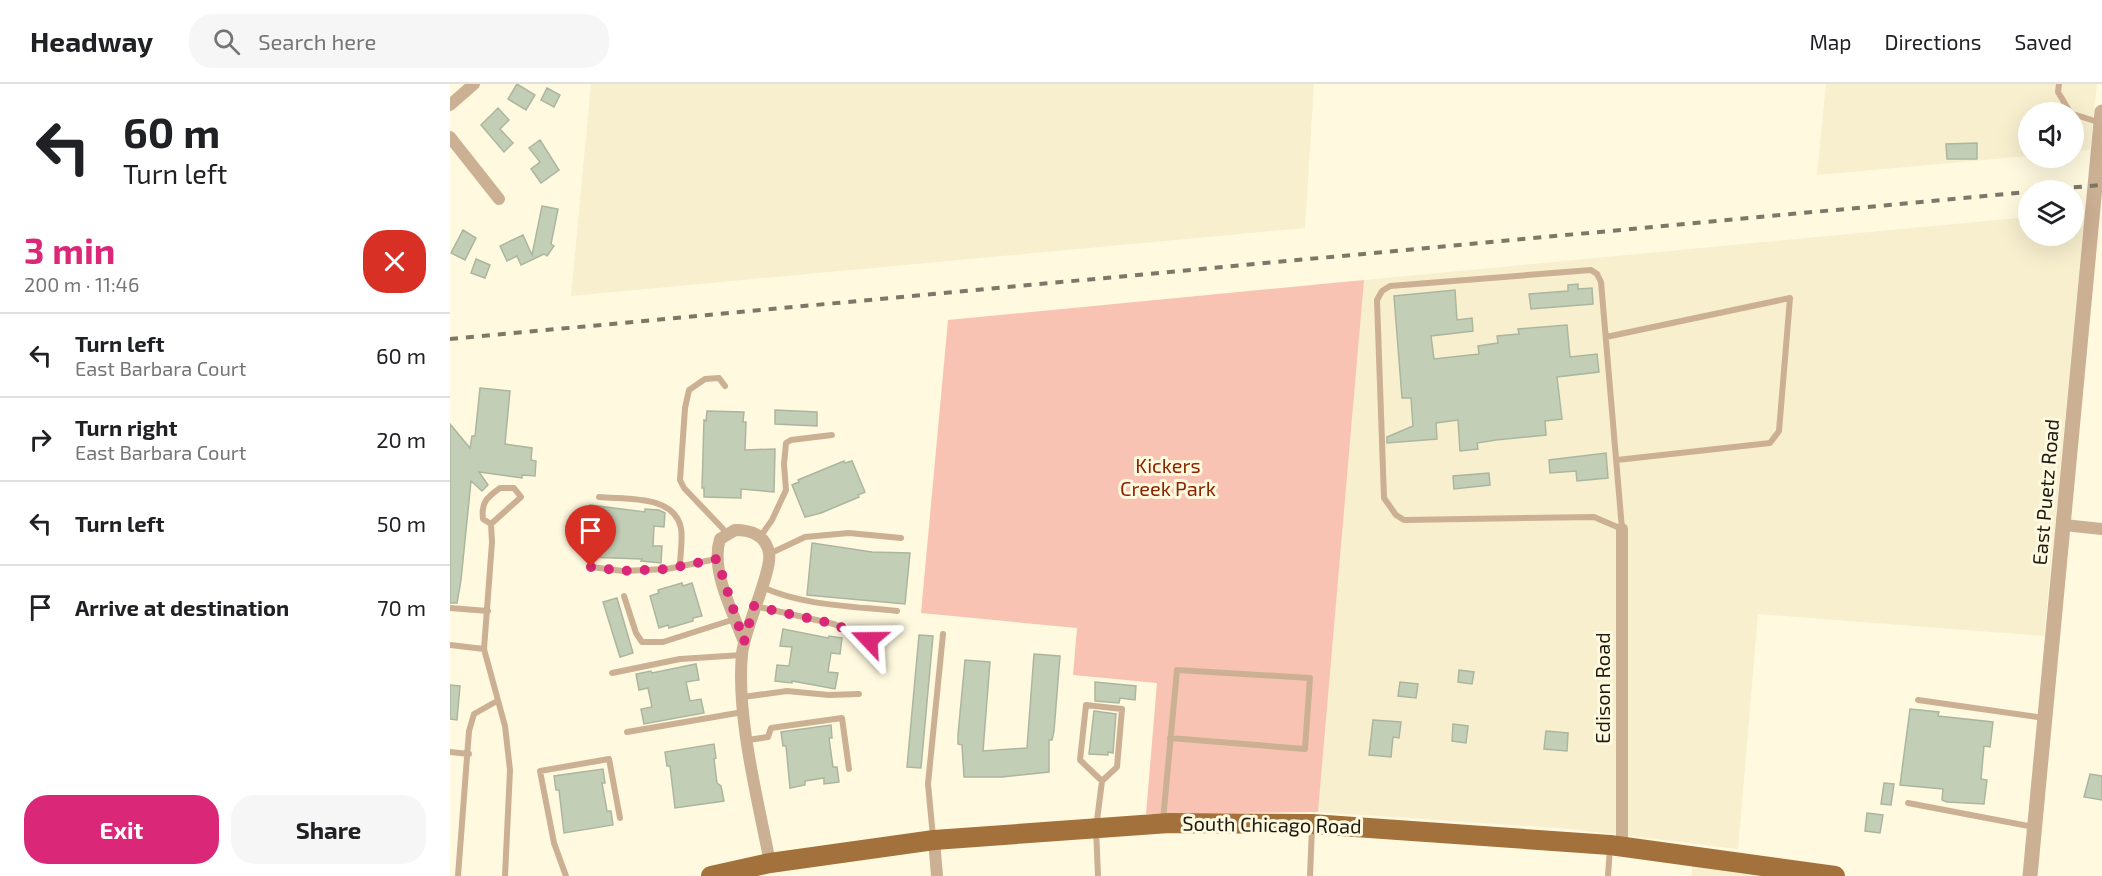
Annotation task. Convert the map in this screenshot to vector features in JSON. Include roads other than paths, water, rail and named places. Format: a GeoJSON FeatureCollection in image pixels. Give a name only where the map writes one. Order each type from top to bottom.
{"type":"FeatureCollection","features":[{"type":"Feature","properties":{"kind":"main road","name":"South Chicago Road"},"geometry":{"type":"LineString","coordinates":[[711,876],[770,862],[934,840],[1163,823],[1312,824],[1616,845],[1723,863],[1835,876]]}},
{"type":"Feature","properties":{"kind":"street"},"geometry":{"type":"LineString","coordinates":[[450,105],[474,84]]}},
{"type":"Feature","properties":{"kind":"street","name":"East Puetz Road"},"geometry":{"type":"LineString","coordinates":[[2030,876],[2101,118]]}},
{"type":"Feature","properties":{"kind":"street"},"geometry":{"type":"LineString","coordinates":[[450,137],[499,199]]}},
{"type":"Feature","properties":{"kind":"street"},"geometry":{"type":"LineString","coordinates":[[2064,525],[2102,529]]}},
{"type":"Feature","properties":{"kind":"street","name":"Edison Road"},"geometry":{"type":"LineString","coordinates":[[1616,845],[1622,529]]}},
{"type":"Feature","properties":{"kind":"street"},"geometry":{"type":"LineString","coordinates":[[744,642],[717,559],[720,539],[735,530],[744,530],[760,537],[769,554],[769,566],[754,606],[742,655],[744,712],[770,862]]}},
{"type":"Feature","properties":{"kind":"street"},"geometry":{"type":"LineString","coordinates":[[934,840],[937,876]]}},
{"type":"Feature","properties":{"kind":"lane"},"geometry":{"type":"LineString","coordinates":[[2059,84],[2058,92],[2064,102]]}},
{"type":"Feature","properties":{"kind":"lane"},"geometry":{"type":"LineString","coordinates":[[2084,115],[2101,118]]}},
{"type":"Feature","properties":{"kind":"lane"},"geometry":{"type":"LineString","coordinates":[[1591,270],[1597,274],[1601,282],[1606,338],[1622,529],[1594,517],[1404,520],[1396,515],[1384,498],[1377,300],[1382,291],[1390,286],[1591,270]]}},
{"type":"Feature","properties":{"kind":"lane"},"geometry":{"type":"LineString","coordinates":[[1606,338],[1790,298],[1779,431],[1770,443],[1617,460]]}},
{"type":"Feature","properties":{"kind":"lane"},"geometry":{"type":"LineString","coordinates":[[725,386],[718,378],[705,378],[689,390],[685,408],[680,480],[684,488],[727,533]]}},
{"type":"Feature","properties":{"kind":"lane"},"geometry":{"type":"LineString","coordinates":[[760,537],[772,520],[786,490],[784,464],[786,444],[791,440],[832,435]]}},
{"type":"Feature","properties":{"kind":"lane"},"geometry":{"type":"LineString","coordinates":[[490,524],[521,497],[514,488],[500,488],[487,497],[481,506],[483,519],[490,524],[492,542],[484,649],[496,701],[505,726],[510,770],[505,876]]}},
{"type":"Feature","properties":{"kind":"lane"},"geometry":{"type":"LineString","coordinates":[[599,497],[652,502],[669,508],[681,527],[680,566]]}},
{"type":"Feature","properties":{"kind":"lane"},"geometry":{"type":"LineString","coordinates":[[769,554],[806,537],[849,533],[901,538]]}},
{"type":"Feature","properties":{"kind":"lane"},"geometry":{"type":"LineString","coordinates":[[591,567],[623,571],[667,569],[717,559]]}},
{"type":"Feature","properties":{"kind":"lane"},"geometry":{"type":"LineString","coordinates":[[761,587],[778,595],[812,602],[897,611]]}},
{"type":"Feature","properties":{"kind":"lane"},"geometry":{"type":"LineString","coordinates":[[624,596],[636,633],[642,642],[663,642],[736,619]]}},
{"type":"Feature","properties":{"kind":"lane"},"geometry":{"type":"LineString","coordinates":[[754,606],[834,624],[869,640]]}},
{"type":"Feature","properties":{"kind":"lane"},"geometry":{"type":"LineString","coordinates":[[450,608],[488,611]]}},
{"type":"Feature","properties":{"kind":"lane"},"geometry":{"type":"LineString","coordinates":[[934,840],[928,784],[943,634]]}},
{"type":"Feature","properties":{"kind":"lane"},"geometry":{"type":"LineString","coordinates":[[450,645],[484,649]]}},
{"type":"Feature","properties":{"kind":"lane"},"geometry":{"type":"LineString","coordinates":[[612,673],[680,659],[742,655]]}},
{"type":"Feature","properties":{"kind":"lane"},"geometry":{"type":"LineString","coordinates":[[1163,823],[1170,738],[1177,670],[1310,678],[1305,749],[1170,738]]}},
{"type":"Feature","properties":{"kind":"lane"},"geometry":{"type":"LineString","coordinates":[[743,697],[787,691],[829,695],[860,694]]}},
{"type":"Feature","properties":{"kind":"lane"},"geometry":{"type":"LineString","coordinates":[[1918,700],[2045,718]]}},
{"type":"Feature","properties":{"kind":"lane"},"geometry":{"type":"LineString","coordinates":[[458,876],[470,730],[474,714],[496,701]]}},
{"type":"Feature","properties":{"kind":"lane"},"geometry":{"type":"LineString","coordinates":[[1098,876],[1096,828],[1102,781],[1118,767],[1122,709],[1086,705],[1080,760],[1102,781]]}},
{"type":"Feature","properties":{"kind":"lane"},"geometry":{"type":"LineString","coordinates":[[627,732],[744,712]]}},
{"type":"Feature","properties":{"kind":"lane"},"geometry":{"type":"LineString","coordinates":[[748,740],[768,737],[771,728],[842,718],[849,769]]}},
{"type":"Feature","properties":{"kind":"lane"},"geometry":{"type":"LineString","coordinates":[[450,752],[469,754]]}},
{"type":"Feature","properties":{"kind":"lane"},"geometry":{"type":"LineString","coordinates":[[566,876],[554,843],[540,771],[609,759],[620,818]]}},
{"type":"Feature","properties":{"kind":"lane"},"geometry":{"type":"LineString","coordinates":[[1908,803],[2035,827]]}},
{"type":"Feature","properties":{"kind":"lane"},"geometry":{"type":"LineString","coordinates":[[1310,876],[1312,824]]}},
{"type":"Feature","properties":{"kind":"lane"},"geometry":{"type":"LineString","coordinates":[[1608,876],[1616,845]]}},
{"type":"Feature","properties":{"kind":"railway"},"geometry":{"type":"LineString","coordinates":[[2084,186],[2102,185]]}},
{"type":"Feature","properties":{"kind":"railway"},"geometry":{"type":"LineString","coordinates":[[450,339],[2018,193]]}},
{"type":"Feature","properties":{"kind":"park label","name":"Kickers Creek Park"},"geometry":{"type":"Point","coordinates":[1168,478]}}]}
